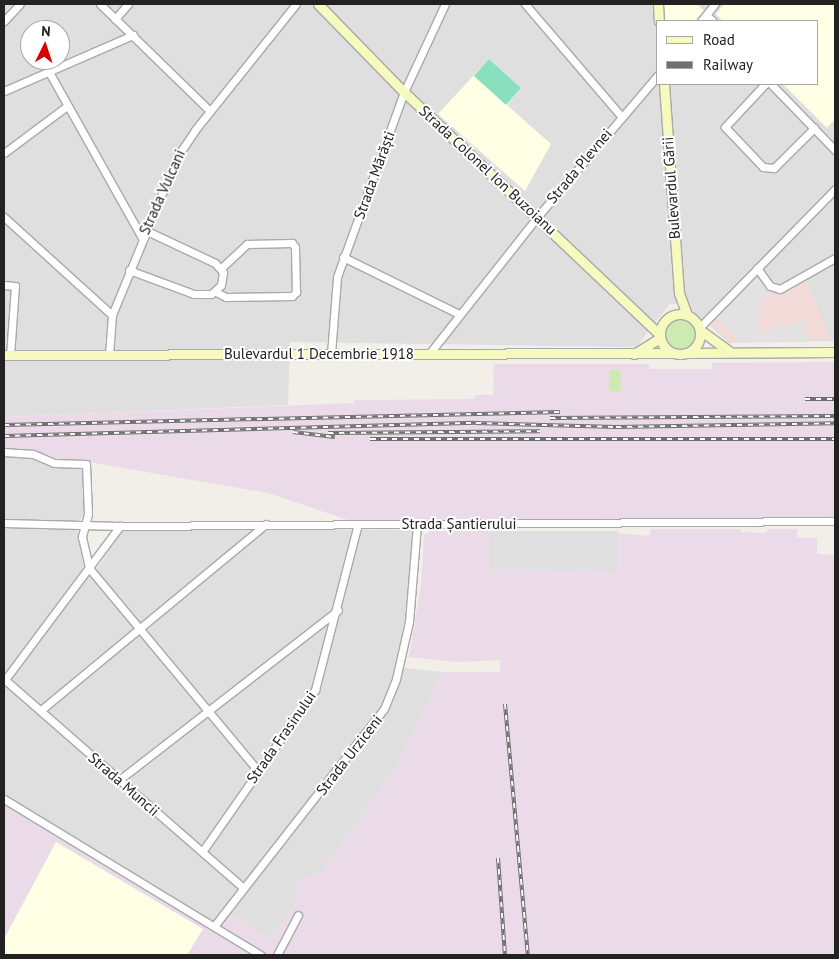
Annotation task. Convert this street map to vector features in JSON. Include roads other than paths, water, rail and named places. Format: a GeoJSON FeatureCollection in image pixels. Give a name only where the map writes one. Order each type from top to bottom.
{"type":"FeatureCollection","features":[{"type":"Feature","properties":{"kind":"main road","name":"Strada Colonel Ion Buzoianu"},"geometry":{"type":"LineString","coordinates":[[318,4],[404,92],[538,216],[660,336]]}},
{"type":"Feature","properties":{"kind":"main road"},"geometry":{"type":"LineString","coordinates":[[658,4],[659,20]]}},
{"type":"Feature","properties":{"kind":"main road","name":"Bulevardul Gării"},"geometry":{"type":"LineString","coordinates":[[664,85],[679,292],[687,314]]}},
{"type":"Feature","properties":{"kind":"main road","name":"Bulevardul Gării"},"geometry":{"type":"LineString","coordinates":[[673,314],[679,292]]}},
{"type":"Feature","properties":{"kind":"main road"},"geometry":{"type":"LineString","coordinates":[[634,354],[660,336],[665,320],[673,314],[687,314],[700,329],[730,352]]}},
{"type":"Feature","properties":{"kind":"main road"},"geometry":{"type":"LineString","coordinates":[[686,353],[698,344],[700,329]]}},
{"type":"Feature","properties":{"kind":"main road"},"geometry":{"type":"LineString","coordinates":[[660,336],[665,347],[674,353],[835,352]]}},
{"type":"Feature","properties":{"kind":"main road","name":"Bulevardul 1 Decembrie 1918"},"geometry":{"type":"LineString","coordinates":[[7,355],[674,353]]}},
{"type":"Feature","properties":{"kind":"street"},"geometry":{"type":"LineString","coordinates":[[4,21],[20,4]]}},
{"type":"Feature","properties":{"kind":"street"},"geometry":{"type":"LineString","coordinates":[[100,4],[210,111]]}},
{"type":"Feature","properties":{"kind":"street"},"geometry":{"type":"LineString","coordinates":[[115,19],[128,4]]}},
{"type":"Feature","properties":{"kind":"street","name":"Strada Vulcani"},"geometry":{"type":"LineString","coordinates":[[109,355],[112,314],[145,230],[177,157],[210,111],[296,4]]}},
{"type":"Feature","properties":{"kind":"street","name":"Strada Mărăști"},"geometry":{"type":"LineString","coordinates":[[331,354],[334,290],[343,257],[404,92],[445,4]]}},
{"type":"Feature","properties":{"kind":"street"},"geometry":{"type":"LineString","coordinates":[[524,4],[622,116]]}},
{"type":"Feature","properties":{"kind":"street"},"geometry":{"type":"LineString","coordinates":[[702,20],[715,4]]}},
{"type":"Feature","properties":{"kind":"street"},"geometry":{"type":"LineString","coordinates":[[706,15],[712,20]]}},
{"type":"Feature","properties":{"kind":"street"},"geometry":{"type":"LineString","coordinates":[[4,91],[132,35]]}},
{"type":"Feature","properties":{"kind":"street"},"geometry":{"type":"LineString","coordinates":[[49,72],[142,238]]}},
{"type":"Feature","properties":{"kind":"street","name":"Strada Plevnei"},"geometry":{"type":"LineString","coordinates":[[429,354],[538,216],[656,77]]}},
{"type":"Feature","properties":{"kind":"street"},"geometry":{"type":"LineString","coordinates":[[764,85],[726,122],[725,129],[763,167],[774,168],[814,128]]}},
{"type":"Feature","properties":{"kind":"street"},"geometry":{"type":"LineString","coordinates":[[772,85],[835,150]]}},
{"type":"Feature","properties":{"kind":"street"},"geometry":{"type":"LineString","coordinates":[[4,153],[67,106]]}},
{"type":"Feature","properties":{"kind":"street"},"geometry":{"type":"LineString","coordinates":[[700,329],[835,189]]}},
{"type":"Feature","properties":{"kind":"street"},"geometry":{"type":"LineString","coordinates":[[4,217],[112,314]]}},
{"type":"Feature","properties":{"kind":"street"},"geometry":{"type":"LineString","coordinates":[[145,230],[221,268]]}},
{"type":"Feature","properties":{"kind":"street"},"geometry":{"type":"LineString","coordinates":[[129,270],[194,294],[216,292],[226,298],[292,296],[296,292],[295,247],[292,243],[247,244],[221,268]]}},
{"type":"Feature","properties":{"kind":"street"},"geometry":{"type":"LineString","coordinates":[[343,257],[459,314]]}},
{"type":"Feature","properties":{"kind":"street"},"geometry":{"type":"LineString","coordinates":[[757,268],[770,286],[780,289],[835,258]]}},
{"type":"Feature","properties":{"kind":"street"},"geometry":{"type":"LineString","coordinates":[[216,292],[223,279],[221,268]]}},
{"type":"Feature","properties":{"kind":"street"},"geometry":{"type":"LineString","coordinates":[[4,285],[15,286],[7,355]]}},
{"type":"Feature","properties":{"kind":"street"},"geometry":{"type":"LineString","coordinates":[[4,452],[33,454],[54,463],[83,463],[87,467],[88,514],[83,525],[82,540],[89,568],[258,770]]}},
{"type":"Feature","properties":{"kind":"street","name":"Strada Șantierului"},"geometry":{"type":"LineString","coordinates":[[4,523],[120,526],[835,521]]}},
{"type":"Feature","properties":{"kind":"street"},"geometry":{"type":"LineString","coordinates":[[41,710],[266,524]]}},
{"type":"Feature","properties":{"kind":"street","name":"Strada Frasinului"},"geometry":{"type":"LineString","coordinates":[[202,852],[315,690],[338,610],[358,524]]}},
{"type":"Feature","properties":{"kind":"street","name":"Strada Urziceni"},"geometry":{"type":"LineString","coordinates":[[215,925],[384,709],[396,679],[409,622],[418,525]]}},
{"type":"Feature","properties":{"kind":"street"},"geometry":{"type":"LineString","coordinates":[[4,680],[120,526]]}},
{"type":"Feature","properties":{"kind":"street"},"geometry":{"type":"LineString","coordinates":[[119,780],[338,610]]}},
{"type":"Feature","properties":{"kind":"street","name":"Strada Muncii"},"geometry":{"type":"LineString","coordinates":[[4,680],[41,710],[244,888]]}},
{"type":"Feature","properties":{"kind":"street"},"geometry":{"type":"LineString","coordinates":[[4,799],[215,925],[261,955]]}},
{"type":"Feature","properties":{"kind":"street"},"geometry":{"type":"LineString","coordinates":[[277,955],[298,915]]}},
{"type":"Feature","properties":{"kind":"railway"},"geometry":{"type":"LineString","coordinates":[[805,399],[835,399]]}},
{"type":"Feature","properties":{"kind":"railway"},"geometry":{"type":"LineString","coordinates":[[4,425],[560,412]]}},
{"type":"Feature","properties":{"kind":"railway"},"geometry":{"type":"LineString","coordinates":[[550,418],[835,416]]}},
{"type":"Feature","properties":{"kind":"railway"},"geometry":{"type":"LineString","coordinates":[[4,436],[476,423],[616,427],[835,423]]}},
{"type":"Feature","properties":{"kind":"railway"},"geometry":{"type":"LineString","coordinates":[[328,433],[540,431]]}},
{"type":"Feature","properties":{"kind":"railway"},"geometry":{"type":"LineString","coordinates":[[293,432],[335,437]]}},
{"type":"Feature","properties":{"kind":"railway"},"geometry":{"type":"LineString","coordinates":[[370,439],[835,439]]}},
{"type":"Feature","properties":{"kind":"railway"},"geometry":{"type":"LineString","coordinates":[[505,704],[528,955]]}},
{"type":"Feature","properties":{"kind":"railway"},"geometry":{"type":"LineString","coordinates":[[498,858],[505,955]]}}]}
